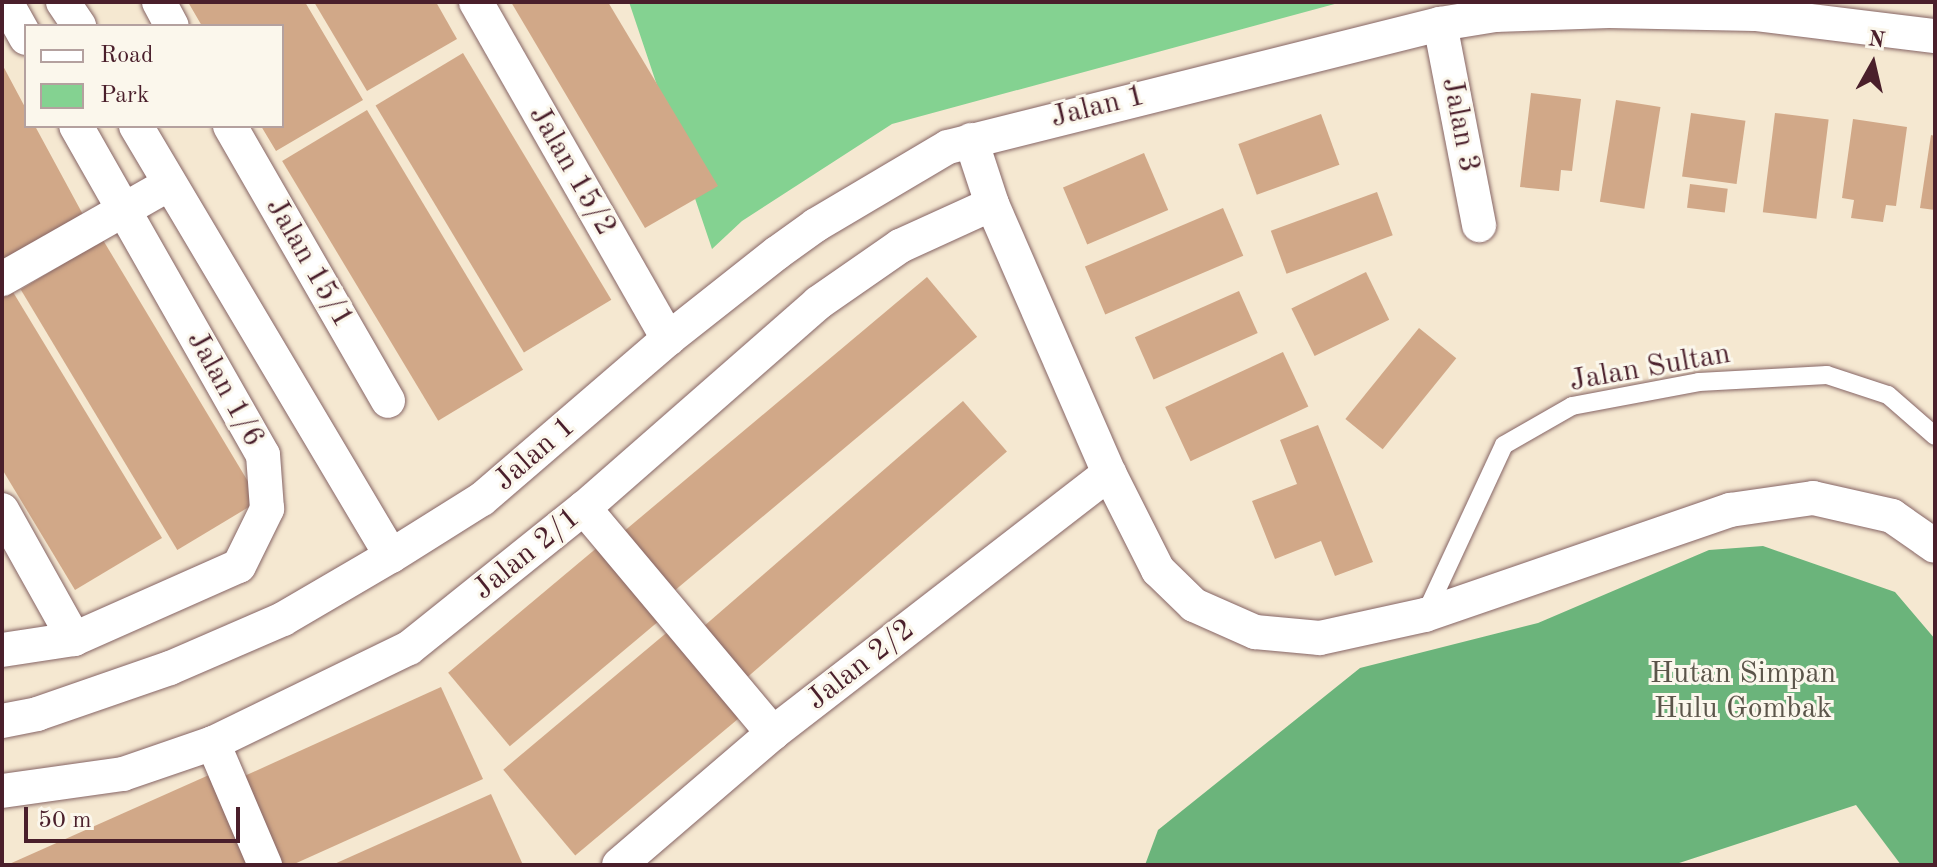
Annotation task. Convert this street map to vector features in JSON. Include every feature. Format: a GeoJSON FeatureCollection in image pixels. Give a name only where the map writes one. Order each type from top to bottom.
{"type":"FeatureCollection","features":[{"type":"Feature","properties":{"kind":"street"},"geometry":{"type":"LineString","coordinates":[[6,2],[24,34]]}},
{"type":"Feature","properties":{"kind":"street"},"geometry":{"type":"LineString","coordinates":[[63,2],[78,24]]}},
{"type":"Feature","properties":{"kind":"street"},"geometry":{"type":"LineString","coordinates":[[159,2],[171,24]]}},
{"type":"Feature","properties":{"kind":"street","name":"Jalan 15/2"},"geometry":{"type":"LineString","coordinates":[[476,2],[668,339]]}},
{"type":"Feature","properties":{"kind":"street","name":"Jalan 1"},"geometry":{"type":"LineString","coordinates":[[2,721],[37,714],[184,662],[283,619],[391,556],[482,499],[668,339],[816,225],[948,147],[1440,24],[1495,15],[1756,8],[1935,36]]}},
{"type":"Feature","properties":{"kind":"street","name":"Jalan 3"},"geometry":{"type":"LineString","coordinates":[[1440,24],[1479,225]]}},
{"type":"Feature","properties":{"kind":"street","name":"Jalan 1/6"},"geometry":{"type":"LineString","coordinates":[[2,650],[74,639],[239,566],[267,509],[263,455],[77,128]]}},
{"type":"Feature","properties":{"kind":"street"},"geometry":{"type":"LineString","coordinates":[[137,128],[391,556]]}},
{"type":"Feature","properties":{"kind":"street","name":"Jalan 15/1"},"geometry":{"type":"LineString","coordinates":[[231,128],[388,401]]}},
{"type":"Feature","properties":{"kind":"street"},"geometry":{"type":"LineString","coordinates":[[971,140],[992,204],[1109,473],[1158,570],[1194,605],[1255,632],[1320,638],[1425,615],[1730,510],[1813,498],[1892,516],[1935,546]]}},
{"type":"Feature","properties":{"kind":"street"},"geometry":{"type":"LineString","coordinates":[[2,279],[169,184]]}},
{"type":"Feature","properties":{"kind":"street","name":"Jalan 2/1"},"geometry":{"type":"LineString","coordinates":[[2,791],[123,774],[213,743],[409,648],[584,508],[818,303],[900,246],[992,204]]}},
{"type":"Feature","properties":{"kind":"street","name":"Jalan 2/2"},"geometry":{"type":"LineString","coordinates":[[619,865],[773,733],[1109,473]]}},
{"type":"Feature","properties":{"kind":"street"},"geometry":{"type":"LineString","coordinates":[[584,508],[773,733]]}},
{"type":"Feature","properties":{"kind":"street"},"geometry":{"type":"LineString","coordinates":[[2,510],[74,639]]}},
{"type":"Feature","properties":{"kind":"street"},"geometry":{"type":"LineString","coordinates":[[213,743],[265,865]]}},
{"type":"Feature","properties":{"kind":"lane","name":"Jalan Sultan"},"geometry":{"type":"LineString","coordinates":[[1425,615],[1504,445],[1572,406],[1699,382],[1827,375],[1888,395],[1935,436]]}},
{"type":"Feature","properties":{"kind":"green space"},"geometry":{"type":"Polygon","coordinates":[[[629,2],[1342,2],[892,124],[742,221],[712,249],[629,2]]]}},
{"type":"Feature","properties":{"kind":"green space","name":"Hutan Simpan Hulu Gombak"},"geometry":{"type":"Polygon","coordinates":[[[1763,546],[1895,592],[1935,639],[1935,865],[1901,865],[1856,805],[1673,865],[1145,865],[1158,830],[1360,668],[1538,623],[1709,550],[1763,546]]]}},
{"type":"Feature","properties":{"kind":"building"},"geometry":{"type":"Polygon","coordinates":[[[188,2],[305,2],[363,100],[276,151],[262,128],[284,128],[284,24],[201,24],[188,2]]]}},
{"type":"Feature","properties":{"kind":"building"},"geometry":{"type":"Polygon","coordinates":[[[314,2],[436,2],[457,39],[367,91],[314,2]]]}},
{"type":"Feature","properties":{"kind":"building"},"geometry":{"type":"Polygon","coordinates":[[[511,2],[608,2],[718,186],[645,228],[511,2]]]}},
{"type":"Feature","properties":{"kind":"building"},"geometry":{"type":"Polygon","coordinates":[[[463,53],[611,300],[524,352],[376,106],[463,53]]]}},
{"type":"Feature","properties":{"kind":"building"},"geometry":{"type":"Polygon","coordinates":[[[2,64],[24,105],[24,128],[36,128],[87,222],[2,267],[2,64]]]}},
{"type":"Feature","properties":{"kind":"building"},"geometry":{"type":"Polygon","coordinates":[[[1531,93],[1581,99],[1572,171],[1561,170],[1559,191],[1520,187],[1531,93]]]}},
{"type":"Feature","properties":{"kind":"building"},"geometry":{"type":"Polygon","coordinates":[[[1616,100],[1660,107],[1644,209],[1600,202],[1616,100]]]}},
{"type":"Feature","properties":{"kind":"building"},"geometry":{"type":"Polygon","coordinates":[[[367,110],[523,370],[438,421],[282,161],[367,110]]]}},
{"type":"Feature","properties":{"kind":"building"},"geometry":{"type":"Polygon","coordinates":[[[1691,113],[1745,121],[1737,184],[1682,176],[1691,113]]]}},
{"type":"Feature","properties":{"kind":"building"},"geometry":{"type":"Polygon","coordinates":[[[1775,113],[1829,120],[1816,219],[1763,212],[1775,113]]]}},
{"type":"Feature","properties":{"kind":"building"},"geometry":{"type":"Polygon","coordinates":[[[1321,114],[1339,165],[1257,195],[1238,144],[1321,114]]]}},
{"type":"Feature","properties":{"kind":"building"},"geometry":{"type":"Polygon","coordinates":[[[1853,119],[1907,127],[1896,206],[1886,205],[1883,222],[1851,218],[1854,200],[1842,198],[1853,119]]]}},
{"type":"Feature","properties":{"kind":"building"},"geometry":{"type":"Polygon","coordinates":[[[1931,135],[1935,136],[1935,210],[1920,208],[1931,135]]]}},
{"type":"Feature","properties":{"kind":"building"},"geometry":{"type":"Polygon","coordinates":[[[1144,153],[1168,210],[1087,244],[1063,187],[1144,153]]]}},
{"type":"Feature","properties":{"kind":"building"},"geometry":{"type":"Polygon","coordinates":[[[1690,184],[1728,189],[1725,212],[1687,208],[1690,184]]]}},
{"type":"Feature","properties":{"kind":"building"},"geometry":{"type":"Polygon","coordinates":[[[1377,192],[1393,235],[1287,274],[1271,231],[1377,192]]]}},
{"type":"Feature","properties":{"kind":"building"},"geometry":{"type":"Polygon","coordinates":[[[1223,208],[1243,256],[1105,314],[1085,267],[1223,208]]]}},
{"type":"Feature","properties":{"kind":"building"},"geometry":{"type":"Polygon","coordinates":[[[103,240],[260,501],[177,550],[21,289],[103,240]]]}},
{"type":"Feature","properties":{"kind":"building"},"geometry":{"type":"Polygon","coordinates":[[[1366,272],[1389,320],[1315,356],[1291,308],[1366,272]]]}},
{"type":"Feature","properties":{"kind":"building"},"geometry":{"type":"Polygon","coordinates":[[[927,277],[977,337],[670,595],[620,535],[927,277]]]}},
{"type":"Feature","properties":{"kind":"building"},"geometry":{"type":"Polygon","coordinates":[[[1239,291],[1258,333],[1154,379],[1135,337],[1239,291]]]}},
{"type":"Feature","properties":{"kind":"building"},"geometry":{"type":"Polygon","coordinates":[[[13,292],[162,538],[75,590],[2,469],[2,298],[13,292]]]}},
{"type":"Feature","properties":{"kind":"building"},"geometry":{"type":"Polygon","coordinates":[[[1419,328],[1456,358],[1383,449],[1345,419],[1419,328]]]}},
{"type":"Feature","properties":{"kind":"building"},"geometry":{"type":"Polygon","coordinates":[[[1283,352],[1308,406],[1191,461],[1165,407],[1283,352]]]}},
{"type":"Feature","properties":{"kind":"building"},"geometry":{"type":"Polygon","coordinates":[[[963,401],[1007,452],[742,682],[698,631],[963,401]]]}},
{"type":"Feature","properties":{"kind":"building"},"geometry":{"type":"Polygon","coordinates":[[[1318,425],[1373,562],[1335,576],[1321,541],[1275,559],[1252,501],[1297,484],[1280,440],[1318,425]]]}},
{"type":"Feature","properties":{"kind":"building"},"geometry":{"type":"Polygon","coordinates":[[[599,546],[661,620],[510,746],[448,673],[599,546]]]}},
{"type":"Feature","properties":{"kind":"building"},"geometry":{"type":"Polygon","coordinates":[[[671,629],[743,715],[575,856],[503,770],[671,629]]]}},
{"type":"Feature","properties":{"kind":"building"},"geometry":{"type":"Polygon","coordinates":[[[441,687],[483,779],[292,865],[280,865],[240,778],[441,687]]]}},
{"type":"Feature","properties":{"kind":"building"},"geometry":{"type":"Polygon","coordinates":[[[209,775],[250,865],[7,865],[209,775]]]}},
{"type":"Feature","properties":{"kind":"building"},"geometry":{"type":"Polygon","coordinates":[[[491,794],[523,865],[332,865],[491,794]]]}}]}
